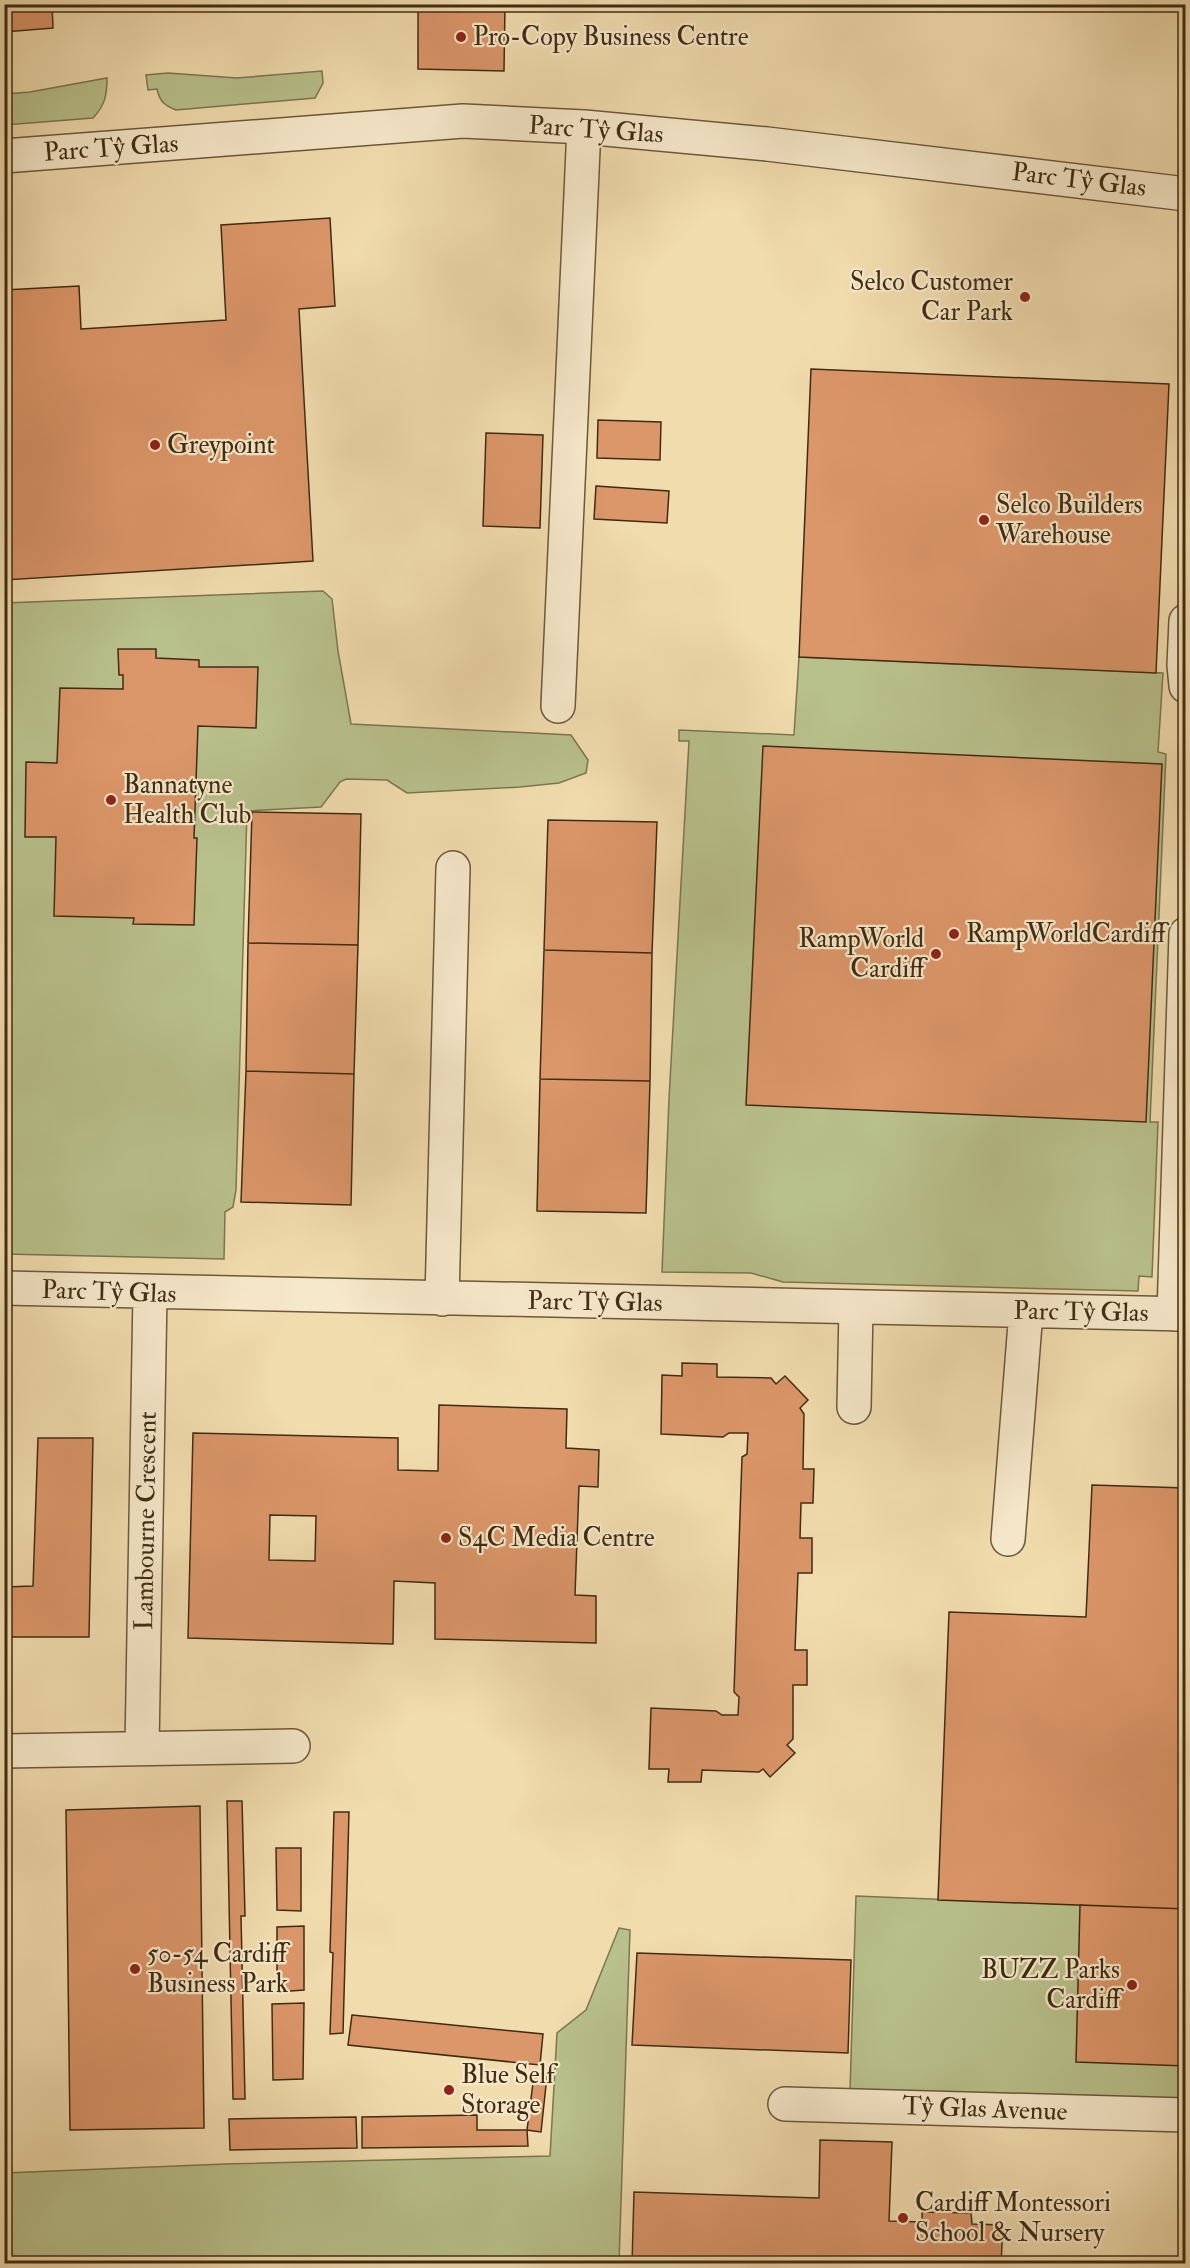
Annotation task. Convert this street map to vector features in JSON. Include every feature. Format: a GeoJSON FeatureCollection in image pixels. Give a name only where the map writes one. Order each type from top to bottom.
{"type":"FeatureCollection","features":[{"type":"Feature","properties":{"kind":"street","name":"Parc Tŷ Glas"},"geometry":{"type":"LineString","coordinates":[[4,156],[463,121],[584,127],[767,144],[1185,194]]}},
{"type":"Feature","properties":{"kind":"street"},"geometry":{"type":"LineString","coordinates":[[558,705],[584,127]]}},
{"type":"Feature","properties":{"kind":"street"},"geometry":{"type":"LineString","coordinates":[[1185,621],[1185,686]]}},
{"type":"Feature","properties":{"kind":"street"},"geometry":{"type":"LineString","coordinates":[[442,1299],[453,868]]}},
{"type":"Feature","properties":{"kind":"street"},"geometry":{"type":"LineString","coordinates":[[1180,1314],[1185,934]]}},
{"type":"Feature","properties":{"kind":"street","name":"Parc Tŷ Glas"},"geometry":{"type":"LineString","coordinates":[[4,1288],[1180,1314]]}},
{"type":"Feature","properties":{"kind":"street","name":"Lambourne Crescent"},"geometry":{"type":"LineString","coordinates":[[142,1748],[150,1293]]}},
{"type":"Feature","properties":{"kind":"street"},"geometry":{"type":"LineString","coordinates":[[854,1407],[856,1308]]}},
{"type":"Feature","properties":{"kind":"street"},"geometry":{"type":"LineString","coordinates":[[1008,1539],[1026,1311]]}},
{"type":"Feature","properties":{"kind":"street"},"geometry":{"type":"LineString","coordinates":[[4,1751],[293,1746]]}},
{"type":"Feature","properties":{"kind":"street","name":"Tŷ Glas Avenue"},"geometry":{"type":"LineString","coordinates":[[785,2104],[1185,2115]]}},
{"type":"Feature","properties":{"kind":"green space"},"geometry":{"type":"Polygon","coordinates":[[[322,71],[323,83],[315,98],[176,110],[163,102],[157,89],[148,90],[146,75],[168,73],[237,78],[322,71]]]}},
{"type":"Feature","properties":{"kind":"green space"},"geometry":{"type":"Polygon","coordinates":[[[107,78],[104,100],[93,118],[5,125],[5,94],[30,92],[107,78]]]}},
{"type":"Feature","properties":{"kind":"green space"},"geometry":{"type":"Polygon","coordinates":[[[323,591],[332,599],[338,651],[351,724],[571,735],[588,760],[586,773],[559,783],[407,793],[387,780],[346,779],[340,782],[321,807],[247,811],[236,1190],[233,1207],[225,1212],[224,1259],[5,1254],[4,603],[323,591]]]}},
{"type":"Feature","properties":{"kind":"green space"},"geometry":{"type":"Polygon","coordinates":[[[799,657],[1163,673],[1158,752],[1166,754],[1150,1122],[1158,1122],[1152,1277],[1139,1276],[1138,1291],[783,1282],[751,1273],[662,1272],[689,741],[679,741],[679,730],[794,735],[799,657]]]}},
{"type":"Feature","properties":{"kind":"green space"},"geometry":{"type":"Polygon","coordinates":[[[856,1896],[1185,1909],[1185,2101],[850,2091],[856,1896]]]}},
{"type":"Feature","properties":{"kind":"green space"},"geometry":{"type":"Polygon","coordinates":[[[619,1928],[630,1930],[619,2263],[5,2263],[5,2173],[225,2164],[550,2156],[557,2033],[586,2010],[619,1928]]]}},
{"type":"Feature","properties":{"kind":"building"},"geometry":{"type":"Polygon","coordinates":[[[4,4],[52,4],[53,28],[4,32],[4,4]]]}},
{"type":"Feature","properties":{"kind":"building","name":"Pro-Copy Business Centre"},"geometry":{"type":"Polygon","coordinates":[[[418,4],[505,4],[504,71],[418,69],[418,4]]]}},
{"type":"Feature","properties":{"kind":"building","name":"Greypoint"},"geometry":{"type":"Polygon","coordinates":[[[330,218],[335,306],[299,309],[313,561],[4,580],[4,290],[79,286],[81,329],[226,320],[221,225],[330,218]]]}},
{"type":"Feature","properties":{"kind":"building","name":"Selco Builders Warehouse"},"geometry":{"type":"Polygon","coordinates":[[[811,369],[1169,384],[1156,673],[799,657],[811,369]]]}},
{"type":"Feature","properties":{"kind":"building"},"geometry":{"type":"Polygon","coordinates":[[[598,420],[661,422],[660,460],[597,458],[598,420]]]}},
{"type":"Feature","properties":{"kind":"building"},"geometry":{"type":"Polygon","coordinates":[[[486,433],[543,435],[540,528],[483,526],[486,433]]]}},
{"type":"Feature","properties":{"kind":"building"},"geometry":{"type":"Polygon","coordinates":[[[596,486],[669,491],[667,523],[594,519],[596,486]]]}},
{"type":"Feature","properties":{"kind":"building","name":"Bannatyne Health Club"},"geometry":{"type":"Polygon","coordinates":[[[118,649],[156,649],[156,658],[199,660],[199,667],[258,667],[256,728],[198,726],[194,925],[133,924],[134,918],[54,916],[56,837],[25,837],[26,762],[57,763],[60,688],[123,689],[123,675],[119,675],[118,649]]]}},
{"type":"Feature","properties":{"kind":"building","name":"RampWorldCardiff"},"geometry":{"type":"Polygon","coordinates":[[[763,746],[1162,764],[1146,1122],[746,1105],[763,746]]]}},
{"type":"Feature","properties":{"kind":"building"},"geometry":{"type":"Polygon","coordinates":[[[252,812],[361,814],[358,945],[248,943],[252,812]]]}},
{"type":"Feature","properties":{"kind":"building"},"geometry":{"type":"Polygon","coordinates":[[[548,820],[657,822],[652,953],[544,950],[548,820]]]}},
{"type":"Feature","properties":{"kind":"building"},"geometry":{"type":"Polygon","coordinates":[[[248,943],[358,945],[354,1074],[246,1071],[248,943]]]}},
{"type":"Feature","properties":{"kind":"building"},"geometry":{"type":"Polygon","coordinates":[[[544,950],[652,953],[650,1081],[540,1079],[544,950]]]}},
{"type":"Feature","properties":{"kind":"building"},"geometry":{"type":"Polygon","coordinates":[[[246,1071],[354,1074],[351,1205],[241,1202],[246,1071]]]}},
{"type":"Feature","properties":{"kind":"building"},"geometry":{"type":"Polygon","coordinates":[[[540,1079],[650,1081],[646,1213],[537,1211],[540,1079]]]}},
{"type":"Feature","properties":{"kind":"building"},"geometry":{"type":"Polygon","coordinates":[[[682,1363],[717,1364],[717,1377],[771,1378],[776,1384],[785,1376],[808,1400],[800,1408],[804,1414],[803,1469],[814,1469],[813,1503],[801,1503],[800,1538],[812,1538],[812,1573],[798,1573],[795,1650],[807,1650],[807,1685],[793,1685],[793,1739],[787,1745],[795,1753],[770,1777],[763,1769],[759,1772],[702,1770],[701,1782],[668,1782],[669,1769],[649,1769],[651,1708],[716,1711],[722,1715],[738,1715],[739,1697],[734,1692],[742,1457],[747,1454],[748,1433],[729,1433],[723,1437],[661,1434],[662,1375],[682,1376],[682,1363]]]}},
{"type":"Feature","properties":{"kind":"building","name":"S4C Media Centre"},"geometry":{"type":"Polygon","coordinates":[[[439,1405],[567,1409],[566,1448],[599,1450],[598,1487],[579,1486],[575,1595],[596,1596],[596,1643],[435,1639],[435,1583],[394,1581],[393,1644],[188,1638],[193,1433],[398,1438],[398,1470],[438,1471],[439,1405]],[[270,1515],[269,1560],[315,1561],[316,1516],[270,1515]]]}},
{"type":"Feature","properties":{"kind":"building"},"geometry":{"type":"Polygon","coordinates":[[[4,1434],[8,1434],[5,1488],[4,1488],[4,1434]]]}},
{"type":"Feature","properties":{"kind":"building"},"geometry":{"type":"Polygon","coordinates":[[[38,1438],[93,1438],[89,1637],[4,1637],[4,1587],[33,1586],[38,1438]]]}},
{"type":"Feature","properties":{"kind":"building"},"geometry":{"type":"Polygon","coordinates":[[[1092,1485],[1186,1488],[1186,1909],[938,1900],[949,1612],[1086,1617],[1092,1485]]]}},
{"type":"Feature","properties":{"kind":"building"},"geometry":{"type":"Polygon","coordinates":[[[227,1801],[242,1801],[245,1916],[241,1916],[245,2099],[233,2099],[227,1801]]]}},
{"type":"Feature","properties":{"kind":"building","name":"50-54 Cardiff Business Park"},"geometry":{"type":"Polygon","coordinates":[[[200,1806],[204,2128],[70,2130],[66,1810],[200,1806]]]}},
{"type":"Feature","properties":{"kind":"building"},"geometry":{"type":"Polygon","coordinates":[[[334,1812],[349,1812],[343,2033],[330,2034],[333,1953],[330,1952],[334,1812]]]}},
{"type":"Feature","properties":{"kind":"building"},"geometry":{"type":"Polygon","coordinates":[[[276,1848],[301,1848],[301,1911],[277,1910],[276,1848]]]}},
{"type":"Feature","properties":{"kind":"building","name":"BUZZ Parks Cardiff"},"geometry":{"type":"Polygon","coordinates":[[[1080,1905],[1186,1909],[1186,2066],[1076,2062],[1080,1905]]]}},
{"type":"Feature","properties":{"kind":"building"},"geometry":{"type":"Polygon","coordinates":[[[304,1926],[304,1990],[277,1992],[277,1927],[304,1926]]]}},
{"type":"Feature","properties":{"kind":"building"},"geometry":{"type":"Polygon","coordinates":[[[637,1953],[851,1960],[848,2053],[632,2045],[637,1953]]]}},
{"type":"Feature","properties":{"kind":"building"},"geometry":{"type":"Polygon","coordinates":[[[304,2003],[303,2079],[273,2080],[272,2004],[304,2003]]]}},
{"type":"Feature","properties":{"kind":"building"},"geometry":{"type":"Polygon","coordinates":[[[352,2015],[543,2034],[540,2065],[348,2045],[352,2015]]]}},
{"type":"Feature","properties":{"kind":"building"},"geometry":{"type":"Polygon","coordinates":[[[534,2075],[547,2076],[541,2132],[527,2130],[534,2075]]]}},
{"type":"Feature","properties":{"kind":"building"},"geometry":{"type":"Polygon","coordinates":[[[477,2115],[477,2130],[527,2130],[528,2146],[362,2148],[362,2117],[477,2115]]]}},
{"type":"Feature","properties":{"kind":"building"},"geometry":{"type":"Polygon","coordinates":[[[356,2117],[357,2148],[230,2150],[229,2119],[356,2117]]]}},
{"type":"Feature","properties":{"kind":"building"},"geometry":{"type":"Polygon","coordinates":[[[820,2140],[892,2142],[889,2221],[922,2222],[922,2212],[971,2213],[972,2224],[1003,2225],[1001,2264],[632,2264],[634,2192],[819,2198],[820,2140]]]}},
{"type":"Feature","properties":{"kind":"place","name":"Pro-Copy Business Centre"},"geometry":{"type":"Point","coordinates":[461,37]}},
{"type":"Feature","properties":{"kind":"place","name":"Selco Customer Car Park"},"geometry":{"type":"Point","coordinates":[1025,297]}},
{"type":"Feature","properties":{"kind":"place","name":"Greypoint"},"geometry":{"type":"Point","coordinates":[155,445]}},
{"type":"Feature","properties":{"kind":"place","name":"Selco Builders Warehouse"},"geometry":{"type":"Point","coordinates":[984,520]}},
{"type":"Feature","properties":{"kind":"place","name":"Bannatyne Health Club"},"geometry":{"type":"Point","coordinates":[111,800]}},
{"type":"Feature","properties":{"kind":"place","name":"RampWorldCardiff"},"geometry":{"type":"Point","coordinates":[954,934]}},
{"type":"Feature","properties":{"kind":"place","name":"RampWorld Cardiff"},"geometry":{"type":"Point","coordinates":[936,954]}},
{"type":"Feature","properties":{"kind":"place","name":"S4C Media Centre"},"geometry":{"type":"Point","coordinates":[446,1538]}},
{"type":"Feature","properties":{"kind":"place","name":"50-54 Cardiff Business Park"},"geometry":{"type":"Point","coordinates":[135,1969]}},
{"type":"Feature","properties":{"kind":"place","name":"BUZZ Parks Cardiff"},"geometry":{"type":"Point","coordinates":[1132,1985]}},
{"type":"Feature","properties":{"kind":"place","name":"Blue Self Storage"},"geometry":{"type":"Point","coordinates":[449,2090]}},
{"type":"Feature","properties":{"kind":"place","name":"Cardiff Montessori School & Nursery"},"geometry":{"type":"Point","coordinates":[903,2218]}}]}
